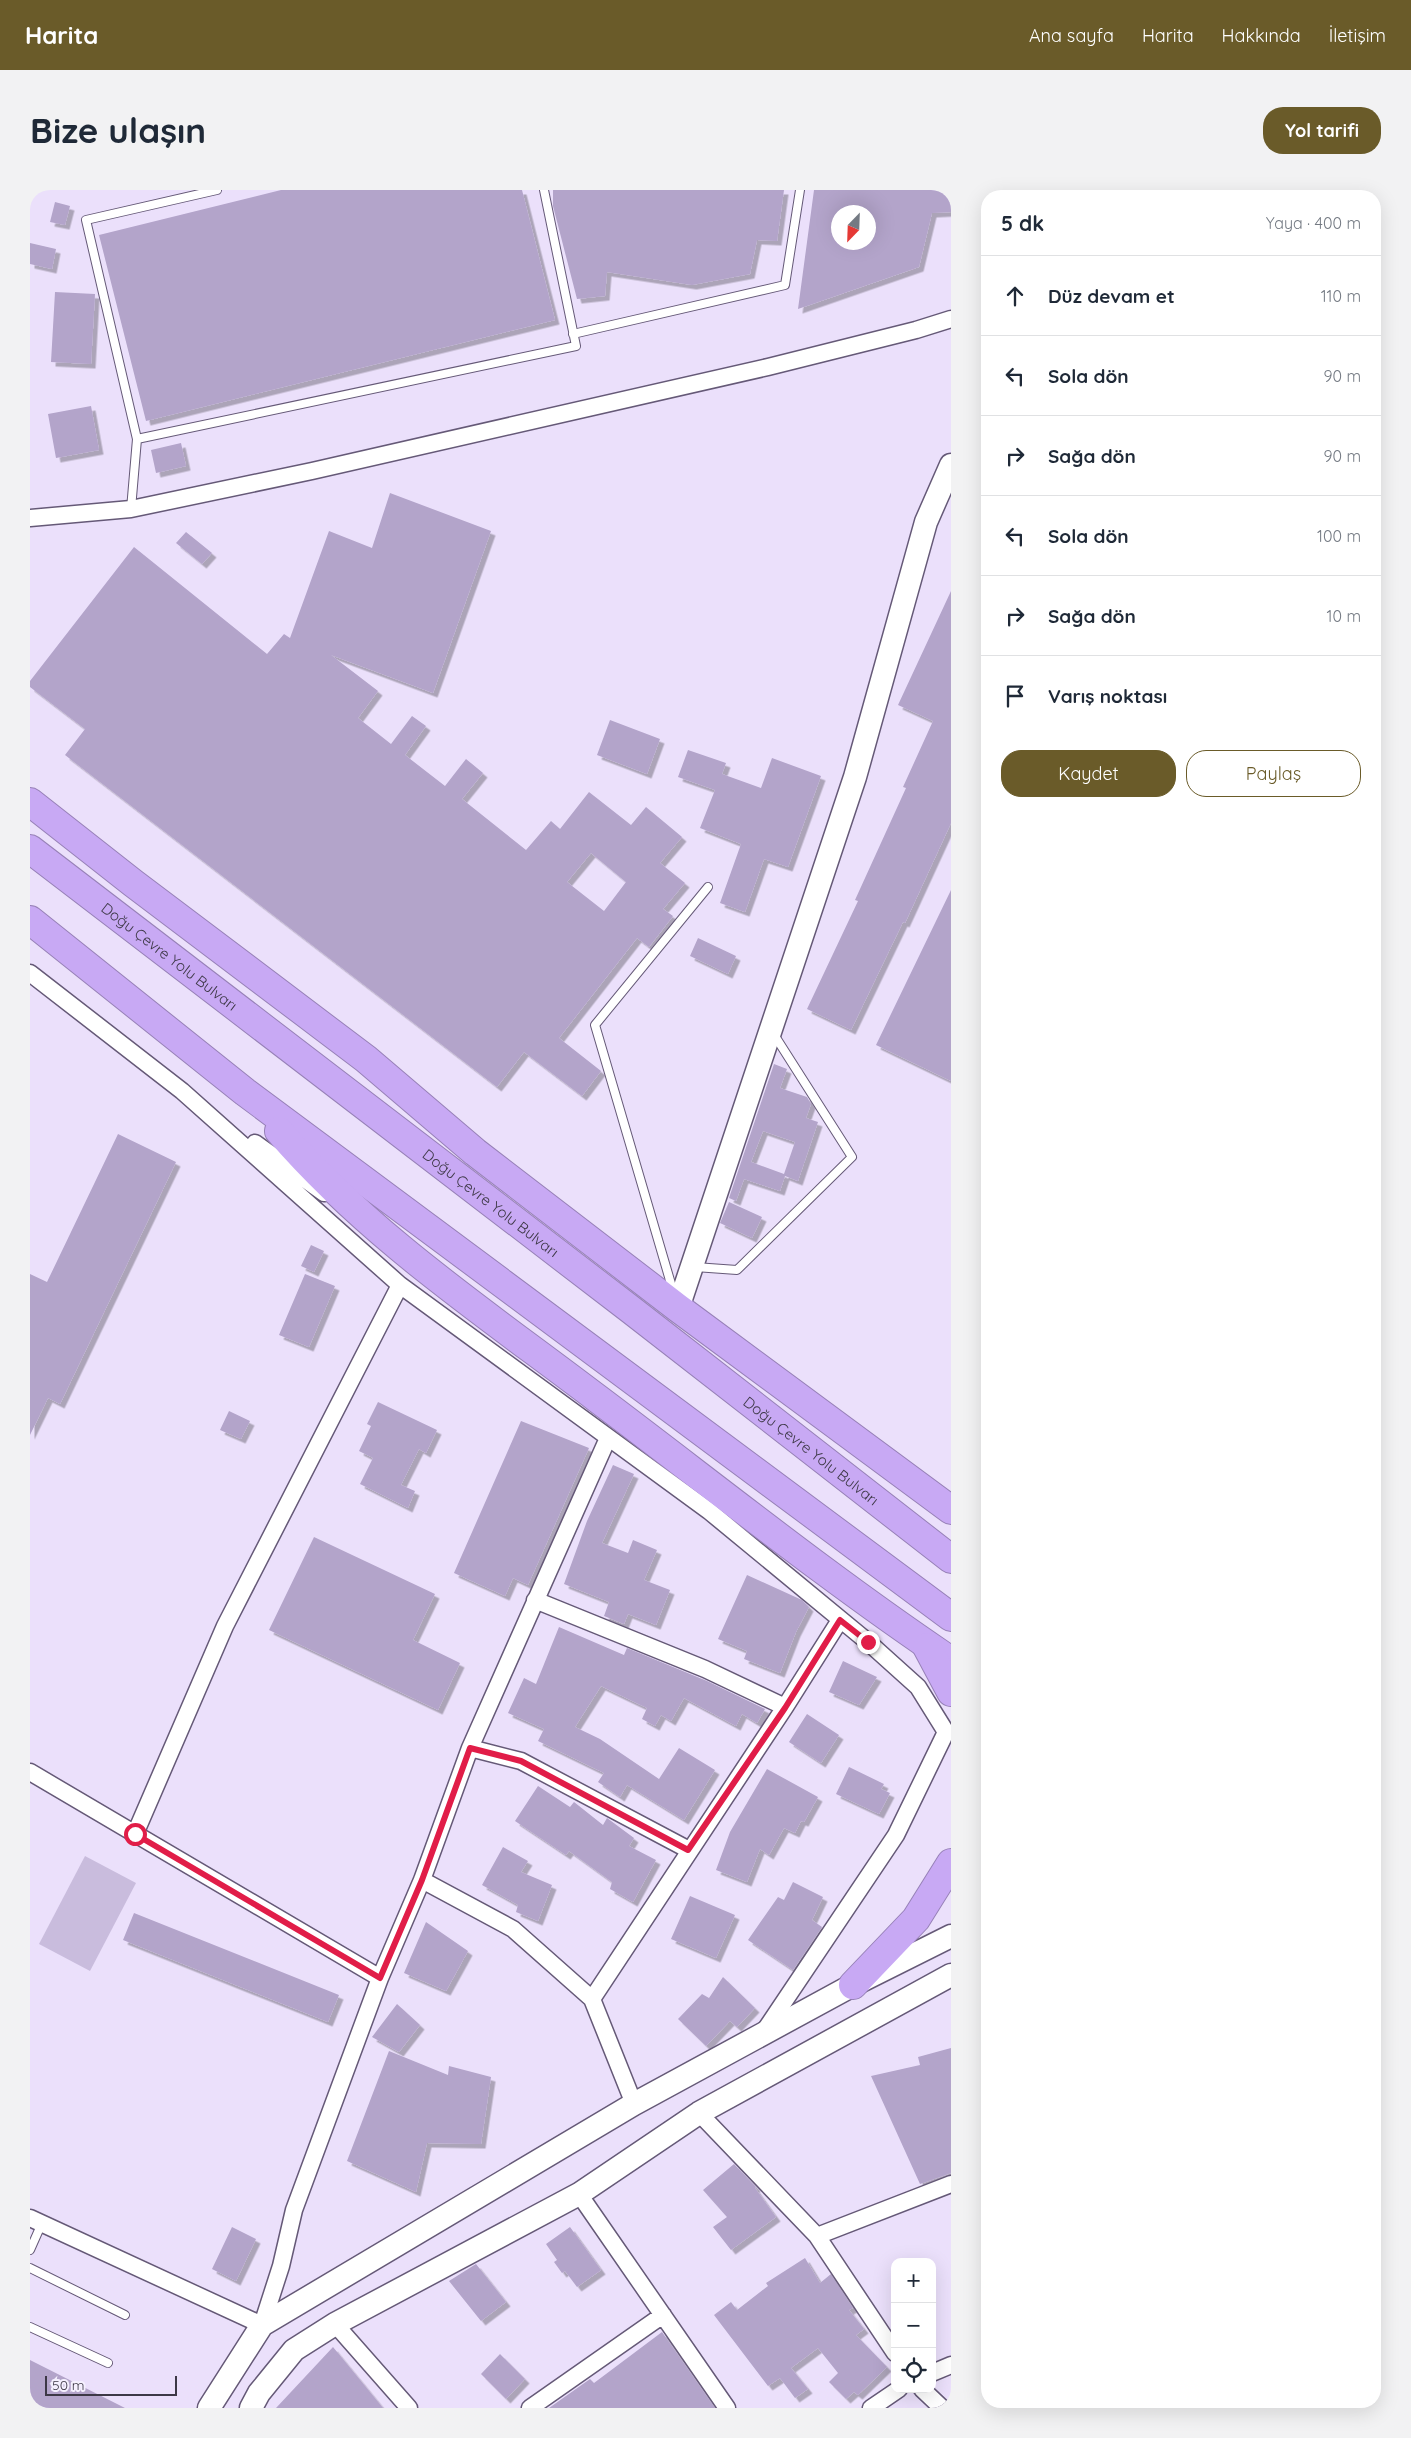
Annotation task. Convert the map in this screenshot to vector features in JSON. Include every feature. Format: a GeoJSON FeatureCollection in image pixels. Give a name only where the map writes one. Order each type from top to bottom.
{"type":"FeatureCollection","features":[{"type":"Feature","properties":{"kind":"highway"},"geometry":{"type":"LineString","coordinates":[[30,802],[133,883],[366,1059],[475,1152],[678,1308],[951,1510]]}},
{"type":"Feature","properties":{"kind":"highway","name":"Doğu Çevre Yolu Bulvarı"},"geometry":{"type":"LineString","coordinates":[[30,849],[630,1309],[951,1559]]}},
{"type":"Feature","properties":{"kind":"highway"},"geometry":{"type":"LineString","coordinates":[[30,920],[245,1092],[951,1617]]}},
{"type":"Feature","properties":{"kind":"highway"},"geometry":{"type":"LineString","coordinates":[[245,1092],[308,1165],[388,1240],[951,1661]]}},
{"type":"Feature","properties":{"kind":"highway"},"geometry":{"type":"LineString","coordinates":[[925,1643],[951,1692]]}},
{"type":"Feature","properties":{"kind":"highway"},"geometry":{"type":"LineString","coordinates":[[853,1985],[916,1919],[951,1863]]}},
{"type":"Feature","properties":{"kind":"main road"},"geometry":{"type":"LineString","coordinates":[[678,1308],[854,777],[926,522],[951,465]]}},
{"type":"Feature","properties":{"kind":"main road"},"geometry":{"type":"LineString","coordinates":[[209,2408],[262,2325],[634,2104],[853,1985],[951,1936]]}},
{"type":"Feature","properties":{"kind":"main road"},"geometry":{"type":"LineString","coordinates":[[251,2408],[259,2392],[294,2350],[335,2324],[579,2194],[699,2113],[951,1975]]}},
{"type":"Feature","properties":{"kind":"street"},"geometry":{"type":"LineString","coordinates":[[30,518],[131,509],[312,471],[768,367],[916,330],[951,319]]}},
{"type":"Feature","properties":{"kind":"street"},"geometry":{"type":"LineString","coordinates":[[30,973],[182,1091],[388,1240]]}},
{"type":"Feature","properties":{"kind":"street"},"geometry":{"type":"LineString","coordinates":[[182,1091],[400,1285],[709,1512],[840,1620],[918,1687],[946,1732],[896,1835],[762,2035]]}},
{"type":"Feature","properties":{"kind":"street"},"geometry":{"type":"LineString","coordinates":[[135,1834],[225,1626],[400,1285]]}},
{"type":"Feature","properties":{"kind":"street"},"geometry":{"type":"LineString","coordinates":[[36,2221],[262,2325],[281,2266],[294,2210],[380,1978],[422,1880],[470,1748],[608,1438]]}},
{"type":"Feature","properties":{"kind":"street"},"geometry":{"type":"LineString","coordinates":[[535,1600],[705,1669],[785,1708]]}},
{"type":"Feature","properties":{"kind":"street"},"geometry":{"type":"LineString","coordinates":[[592,1999],[688,1850],[785,1708],[840,1620]]}},
{"type":"Feature","properties":{"kind":"street"},"geometry":{"type":"LineString","coordinates":[[470,1748],[521,1761],[688,1850]]}},
{"type":"Feature","properties":{"kind":"street"},"geometry":{"type":"LineString","coordinates":[[30,1772],[380,1978]]}},
{"type":"Feature","properties":{"kind":"street"},"geometry":{"type":"LineString","coordinates":[[422,1880],[513,1929],[592,1999],[634,2104]]}},
{"type":"Feature","properties":{"kind":"street"},"geometry":{"type":"LineString","coordinates":[[699,2113],[817,2236],[892,2348]]}},
{"type":"Feature","properties":{"kind":"street"},"geometry":{"type":"LineString","coordinates":[[817,2236],[951,2184]]}},
{"type":"Feature","properties":{"kind":"street"},"geometry":{"type":"LineString","coordinates":[[579,2194],[727,2408]]}},
{"type":"Feature","properties":{"kind":"street"},"geometry":{"type":"LineString","coordinates":[[530,2408],[663,2315]]}},
{"type":"Feature","properties":{"kind":"street"},"geometry":{"type":"LineString","coordinates":[[335,2324],[409,2408]]}},
{"type":"Feature","properties":{"kind":"street"},"geometry":{"type":"LineString","coordinates":[[936,2371],[951,2365]]}},
{"type":"Feature","properties":{"kind":"street"},"geometry":{"type":"LineString","coordinates":[[871,2408],[893,2393]]}},
{"type":"Feature","properties":{"kind":"street"},"geometry":{"type":"LineString","coordinates":[[926,2393],[942,2408]]}},
{"type":"Feature","properties":{"kind":"lane"},"geometry":{"type":"LineString","coordinates":[[131,509],[138,439],[86,220],[217,190]]}},
{"type":"Feature","properties":{"kind":"lane"},"geometry":{"type":"LineString","coordinates":[[138,439],[576,346],[544,190]]}},
{"type":"Feature","properties":{"kind":"lane"},"geometry":{"type":"LineString","coordinates":[[573,334],[785,285],[800,190]]}},
{"type":"Feature","properties":{"kind":"lane"},"geometry":{"type":"LineString","coordinates":[[678,1308],[595,1025],[708,887]]}},
{"type":"Feature","properties":{"kind":"lane"},"geometry":{"type":"LineString","coordinates":[[692,1266],[737,1270],[852,1157],[771,1029]]}},
{"type":"Feature","properties":{"kind":"lane"},"geometry":{"type":"LineString","coordinates":[[30,2250],[36,2221]]}},
{"type":"Feature","properties":{"kind":"lane"},"geometry":{"type":"LineString","coordinates":[[30,2268],[125,2315]]}},
{"type":"Feature","properties":{"kind":"lane"},"geometry":{"type":"LineString","coordinates":[[30,2327],[108,2363]]}},
{"type":"Feature","properties":{"kind":"shaded area"},"geometry":{"type":"Polygon","coordinates":[[[85,1856],[136,1883],[90,1971],[39,1944],[85,1856]]]}},
{"type":"Feature","properties":{"kind":"building"},"geometry":{"type":"Polygon","coordinates":[[[281,190],[522,190],[555,320],[146,421],[99,235],[281,190]]]}},
{"type":"Feature","properties":{"kind":"building"},"geometry":{"type":"Polygon","coordinates":[[[553,190],[784,190],[777,241],[757,240],[750,274],[692,285],[607,272],[605,296],[577,299],[553,206],[553,190]]]}},
{"type":"Feature","properties":{"kind":"building"},"geometry":{"type":"Polygon","coordinates":[[[814,190],[951,190],[951,212],[932,213],[919,267],[798,309],[814,190]]]}},
{"type":"Feature","properties":{"kind":"building"},"geometry":{"type":"Polygon","coordinates":[[[55,202],[70,206],[65,225],[50,222],[55,202]]]}},
{"type":"Feature","properties":{"kind":"building"},"geometry":{"type":"Polygon","coordinates":[[[30,243],[56,249],[52,269],[30,264],[30,243]]]}},
{"type":"Feature","properties":{"kind":"building"},"geometry":{"type":"Polygon","coordinates":[[[55,292],[95,294],[91,364],[51,362],[55,292]]]}},
{"type":"Feature","properties":{"kind":"building"},"geometry":{"type":"Polygon","coordinates":[[[91,406],[99,450],[56,458],[48,414],[91,406]]]}},
{"type":"Feature","properties":{"kind":"building"},"geometry":{"type":"Polygon","coordinates":[[[181,443],[186,466],[156,473],[151,450],[181,443]]]}},
{"type":"Feature","properties":{"kind":"building"},"geometry":{"type":"Polygon","coordinates":[[[390,493],[491,531],[433,693],[331,655],[378,691],[358,718],[391,744],[412,716],[426,726],[405,755],[445,786],[466,759],[483,773],[462,799],[526,850],[551,821],[560,829],[589,792],[631,825],[646,807],[682,837],[660,863],[685,883],[663,909],[673,916],[649,947],[637,938],[559,1038],[601,1071],[582,1096],[524,1052],[497,1087],[65,755],[85,729],[30,687],[30,681],[134,547],[267,654],[284,634],[290,638],[329,531],[372,548],[390,493]],[[591,853],[567,882],[604,911],[626,882],[591,853]]]}},
{"type":"Feature","properties":{"kind":"building"},"geometry":{"type":"Polygon","coordinates":[[[186,532],[212,553],[202,564],[176,543],[186,532]]]}},
{"type":"Feature","properties":{"kind":"building"},"geometry":{"type":"Polygon","coordinates":[[[951,591],[951,823],[905,923],[903,922],[851,1030],[807,1009],[858,901],[855,900],[906,788],[903,787],[933,721],[898,705],[951,591]]]}},
{"type":"Feature","properties":{"kind":"building"},"geometry":{"type":"Polygon","coordinates":[[[610,720],[660,739],[647,774],[597,755],[610,720]]]}},
{"type":"Feature","properties":{"kind":"building"},"geometry":{"type":"Polygon","coordinates":[[[688,750],[726,763],[722,774],[761,788],[772,758],[821,776],[788,867],[764,859],[745,912],[720,903],[741,844],[700,828],[715,790],[678,777],[688,750]]]}},
{"type":"Feature","properties":{"kind":"building"},"geometry":{"type":"Polygon","coordinates":[[[951,890],[951,1081],[876,1045],[951,890]]]}},
{"type":"Feature","properties":{"kind":"building"},"geometry":{"type":"Polygon","coordinates":[[[698,938],[736,956],[728,974],[690,956],[698,938]]]}},
{"type":"Feature","properties":{"kind":"building"},"geometry":{"type":"Polygon","coordinates":[[[774,1064],[787,1069],[780,1088],[807,1097],[811,1104],[806,1118],[818,1122],[798,1181],[785,1176],[780,1191],[744,1179],[736,1201],[729,1198],[774,1064]],[[763,1131],[751,1162],[784,1174],[795,1142],[763,1131]]]}},
{"type":"Feature","properties":{"kind":"building"},"geometry":{"type":"Polygon","coordinates":[[[118,1134],[176,1162],[60,1404],[48,1398],[30,1435],[30,1274],[47,1282],[118,1134]]]}},
{"type":"Feature","properties":{"kind":"building"},"geometry":{"type":"Polygon","coordinates":[[[729,1202],[762,1217],[752,1238],[720,1223],[729,1202]]]}},
{"type":"Feature","properties":{"kind":"building"},"geometry":{"type":"Polygon","coordinates":[[[311,1245],[324,1251],[314,1272],[301,1266],[311,1245]]]}},
{"type":"Feature","properties":{"kind":"building"},"geometry":{"type":"Polygon","coordinates":[[[305,1274],[335,1286],[309,1347],[279,1335],[305,1274]]]}},
{"type":"Feature","properties":{"kind":"building"},"geometry":{"type":"Polygon","coordinates":[[[378,1402],[437,1430],[426,1453],[419,1449],[401,1485],[415,1491],[408,1508],[360,1484],[373,1458],[359,1451],[371,1426],[367,1424],[378,1402]]]}},
{"type":"Feature","properties":{"kind":"building"},"geometry":{"type":"Polygon","coordinates":[[[229,1411],[250,1421],[241,1439],[220,1430],[229,1411]]]}},
{"type":"Feature","properties":{"kind":"building"},"geometry":{"type":"Polygon","coordinates":[[[521,1421],[589,1448],[528,1585],[513,1578],[505,1596],[454,1573],[521,1421]]]}},
{"type":"Feature","properties":{"kind":"building"},"geometry":{"type":"Polygon","coordinates":[[[613,1465],[634,1474],[602,1543],[628,1553],[633,1540],[657,1550],[644,1580],[670,1590],[656,1625],[628,1614],[624,1624],[604,1616],[609,1602],[564,1584],[587,1521],[613,1465]]]}},
{"type":"Feature","properties":{"kind":"building"},"geometry":{"type":"Polygon","coordinates":[[[314,1537],[435,1594],[413,1640],[460,1663],[438,1710],[269,1630],[314,1537]]]}},
{"type":"Feature","properties":{"kind":"building"},"geometry":{"type":"Polygon","coordinates":[[[747,1575],[802,1600],[809,1607],[796,1632],[780,1673],[744,1659],[747,1651],[718,1639],[747,1575]]]}},
{"type":"Feature","properties":{"kind":"building"},"geometry":{"type":"Polygon","coordinates":[[[559,1627],[624,1655],[627,1648],[707,1681],[765,1709],[757,1723],[742,1714],[736,1726],[684,1698],[671,1721],[661,1715],[655,1726],[642,1719],[647,1708],[601,1686],[575,1727],[600,1739],[659,1779],[679,1748],[715,1770],[684,1820],[627,1785],[620,1797],[598,1782],[604,1773],[538,1741],[544,1729],[508,1713],[524,1678],[536,1684],[559,1627]]]}},
{"type":"Feature","properties":{"kind":"building"},"geometry":{"type":"Polygon","coordinates":[[[843,1661],[877,1677],[859,1705],[829,1692],[843,1661]]]}},
{"type":"Feature","properties":{"kind":"building"},"geometry":{"type":"Polygon","coordinates":[[[807,1714],[839,1735],[821,1763],[789,1742],[807,1714]]]}},
{"type":"Feature","properties":{"kind":"building"},"geometry":{"type":"Polygon","coordinates":[[[849,1767],[884,1784],[881,1789],[890,1793],[879,1814],[836,1794],[849,1767]]]}},
{"type":"Feature","properties":{"kind":"building"},"geometry":{"type":"Polygon","coordinates":[[[767,1769],[818,1797],[804,1822],[801,1821],[795,1833],[784,1828],[769,1855],[760,1849],[747,1882],[716,1870],[730,1832],[767,1769]]]}},
{"type":"Feature","properties":{"kind":"building"},"geometry":{"type":"Polygon","coordinates":[[[538,1786],[570,1807],[574,1802],[603,1825],[607,1818],[634,1838],[629,1846],[656,1860],[633,1902],[610,1889],[612,1882],[569,1851],[566,1855],[515,1821],[538,1786]]]}},
{"type":"Feature","properties":{"kind":"building"},"geometry":{"type":"Polygon","coordinates":[[[503,1847],[528,1861],[521,1872],[552,1885],[538,1921],[516,1912],[518,1905],[482,1885],[503,1847]]]}},
{"type":"Feature","properties":{"kind":"building"},"geometry":{"type":"Polygon","coordinates":[[[793,1882],[823,1897],[812,1920],[822,1927],[793,1970],[748,1940],[778,1897],[784,1900],[793,1882]]]}},
{"type":"Feature","properties":{"kind":"building"},"geometry":{"type":"Polygon","coordinates":[[[690,1896],[735,1915],[716,1958],[671,1939],[690,1896]]]}},
{"type":"Feature","properties":{"kind":"building"},"geometry":{"type":"Polygon","coordinates":[[[134,1913],[339,1995],[328,2022],[123,1940],[134,1913]]]}},
{"type":"Feature","properties":{"kind":"building"},"geometry":{"type":"Polygon","coordinates":[[[426,1922],[468,1951],[446,1991],[404,1973],[426,1922]]]}},
{"type":"Feature","properties":{"kind":"building"},"geometry":{"type":"Polygon","coordinates":[[[723,1977],[755,2008],[737,2027],[730,2021],[706,2046],[678,2019],[702,1994],[709,1998],[723,1977]]]}},
{"type":"Feature","properties":{"kind":"building"},"geometry":{"type":"Polygon","coordinates":[[[397,2004],[420,2025],[399,2052],[372,2037],[397,2004]]]}},
{"type":"Feature","properties":{"kind":"building"},"geometry":{"type":"Polygon","coordinates":[[[951,2048],[951,2173],[920,2184],[871,2076],[920,2065],[918,2057],[951,2048]]]}},
{"type":"Feature","properties":{"kind":"building"},"geometry":{"type":"Polygon","coordinates":[[[389,2051],[448,2075],[449,2066],[491,2077],[481,2144],[427,2143],[416,2192],[347,2161],[389,2051]]]}},
{"type":"Feature","properties":{"kind":"building"},"geometry":{"type":"Polygon","coordinates":[[[734,2164],[756,2187],[776,2217],[731,2250],[713,2227],[727,2217],[703,2190],[734,2164]]]}},
{"type":"Feature","properties":{"kind":"building"},"geometry":{"type":"Polygon","coordinates":[[[232,2227],[256,2239],[236,2281],[212,2269],[232,2227]]]}},
{"type":"Feature","properties":{"kind":"building"},"geometry":{"type":"Polygon","coordinates":[[[570,2227],[601,2270],[577,2287],[565,2271],[562,2273],[554,2262],[557,2260],[546,2244],[570,2227]]]}},
{"type":"Feature","properties":{"kind":"building"},"geometry":{"type":"Polygon","coordinates":[[[805,2258],[820,2283],[831,2274],[853,2308],[849,2310],[864,2329],[856,2335],[887,2367],[858,2395],[854,2392],[846,2399],[829,2382],[838,2373],[818,2348],[791,2368],[808,2389],[795,2398],[780,2378],[768,2386],[714,2315],[731,2302],[737,2310],[768,2286],[766,2283],[805,2258]]]}},
{"type":"Feature","properties":{"kind":"building"},"geometry":{"type":"Polygon","coordinates":[[[476,2264],[506,2302],[481,2321],[449,2281],[476,2264]]]}},
{"type":"Feature","properties":{"kind":"building"},"geometry":{"type":"Polygon","coordinates":[[[662,2332],[715,2408],[549,2408],[590,2379],[594,2383],[662,2332]]]}},
{"type":"Feature","properties":{"kind":"building"},"geometry":{"type":"Polygon","coordinates":[[[333,2347],[383,2408],[276,2408],[333,2347]]]}},
{"type":"Feature","properties":{"kind":"building"},"geometry":{"type":"Polygon","coordinates":[[[500,2354],[525,2379],[506,2399],[481,2374],[500,2354]]]}},
{"type":"Feature","properties":{"kind":"building"},"geometry":{"type":"Polygon","coordinates":[[[30,2360],[125,2408],[30,2408],[30,2360]]]}},
{"type":"Feature","properties":{"kind":"route"},"geometry":{"type":"LineString","coordinates":[[135,1834],[380,1978],[422,1880],[470,1748],[521,1761],[688,1850],[785,1708],[840,1620],[868,1642]]}}]}
